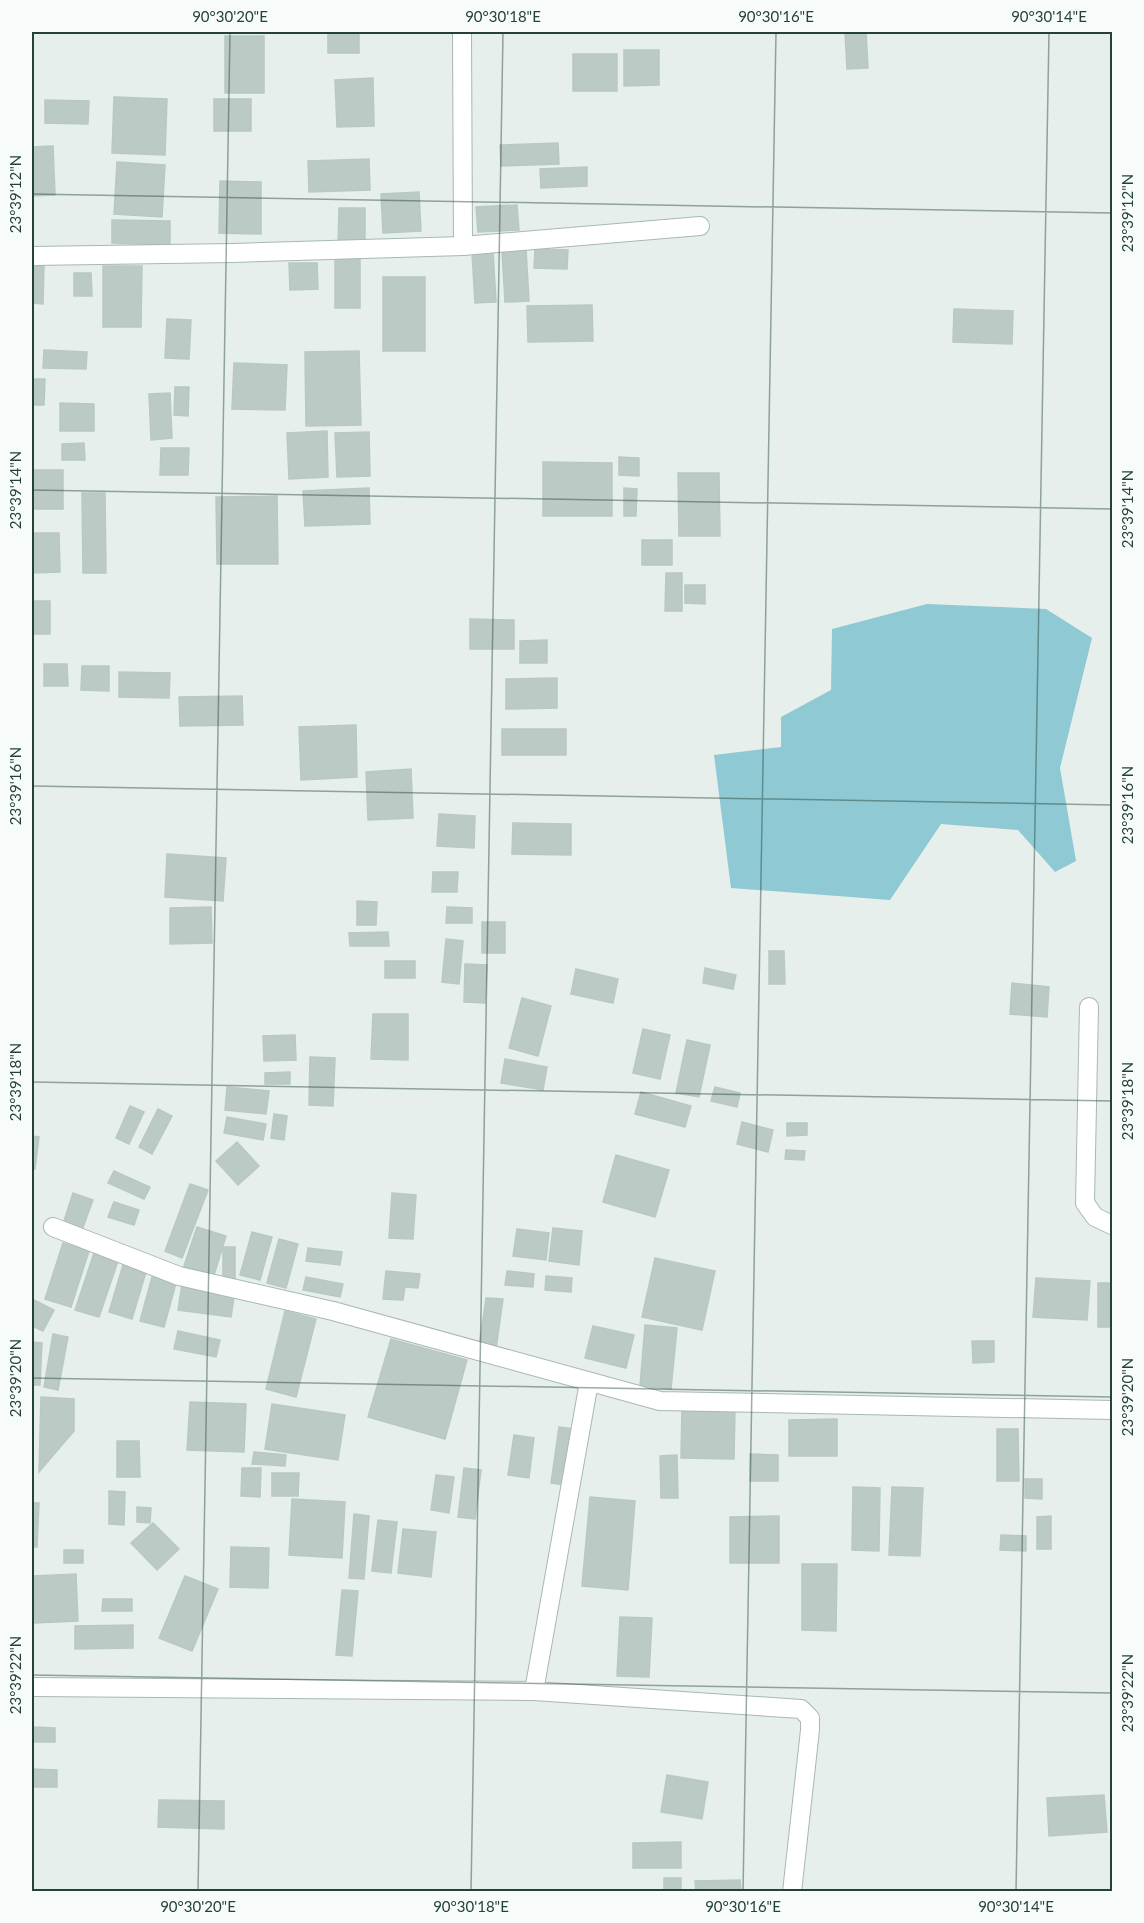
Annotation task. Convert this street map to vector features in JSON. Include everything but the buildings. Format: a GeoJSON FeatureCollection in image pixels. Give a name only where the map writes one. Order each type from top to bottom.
{"type":"FeatureCollection","features":[{"type":"Feature","properties":{"kind":"street"},"geometry":{"type":"LineString","coordinates":[[462,32],[463,246]]}},
{"type":"Feature","properties":{"kind":"street"},"geometry":{"type":"LineString","coordinates":[[32,256],[463,246],[700,226]]}},
{"type":"Feature","properties":{"kind":"street"},"geometry":{"type":"LineString","coordinates":[[1089,1007],[1085,1203],[1095,1217],[1113,1225]]}},
{"type":"Feature","properties":{"kind":"street"},"geometry":{"type":"LineString","coordinates":[[53,1227],[179,1276],[323,1309],[660,1401],[1113,1410]]}},
{"type":"Feature","properties":{"kind":"street"},"geometry":{"type":"LineString","coordinates":[[534,1691],[589,1382]]}},
{"type":"Feature","properties":{"kind":"street"},"geometry":{"type":"LineString","coordinates":[[32,1687],[534,1691],[801,1709],[810,1718],[810,1730],[792,1892]]}},
{"type":"Feature","properties":{"kind":"water"},"geometry":{"type":"Polygon","coordinates":[[[927,604],[1046,609],[1092,638],[1060,768],[1076,861],[1055,872],[1018,830],[941,824],[890,900],[731,888],[714,755],[781,747],[781,717],[831,690],[832,629],[927,604]]]}}]}
